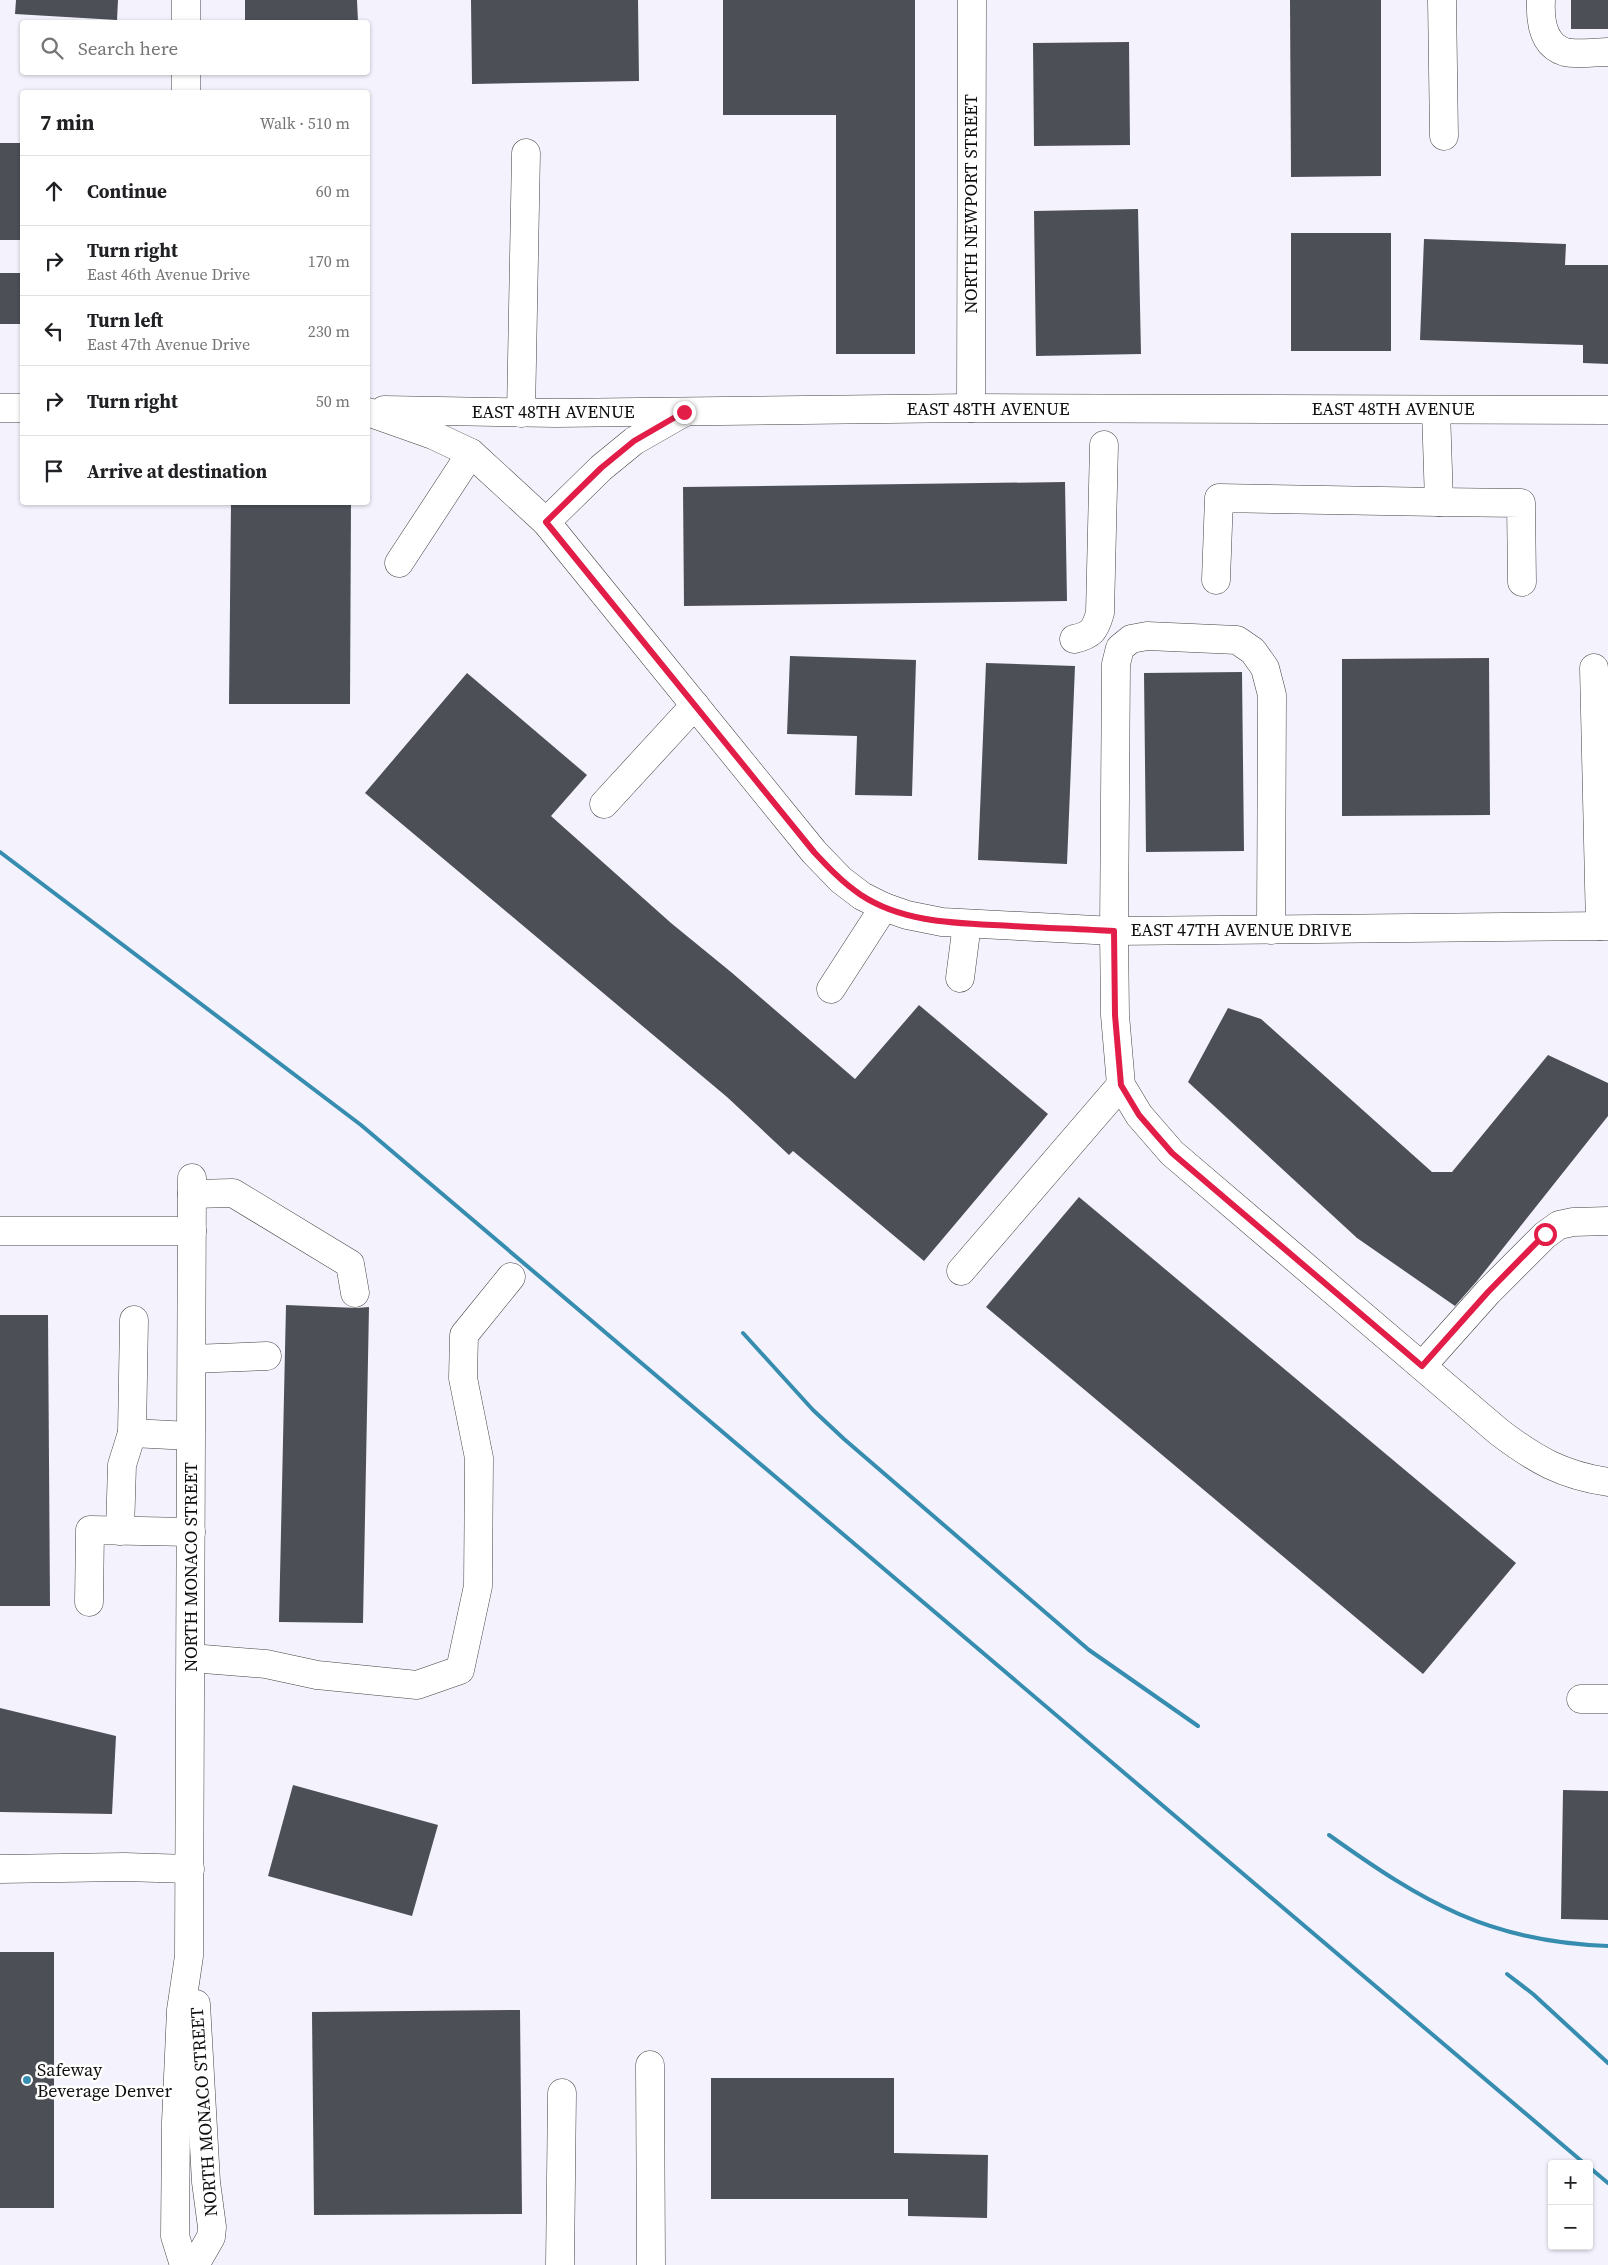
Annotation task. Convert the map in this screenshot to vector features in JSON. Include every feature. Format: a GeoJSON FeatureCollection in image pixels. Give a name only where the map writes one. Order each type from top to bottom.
{"type":"FeatureCollection","features":[{"type":"Feature","properties":{"kind":"street"},"geometry":{"type":"LineString","coordinates":[[186,0],[186,20]]}},
{"type":"Feature","properties":{"kind":"street","name":"NORTH NEWPORT STREET"},"geometry":{"type":"LineString","coordinates":[[971,408],[972,0]]}},
{"type":"Feature","properties":{"kind":"street"},"geometry":{"type":"LineString","coordinates":[[1442,0],[1444,136]]}},
{"type":"Feature","properties":{"kind":"street"},"geometry":{"type":"LineString","coordinates":[[1541,0],[1543,32],[1551,42],[1565,52],[1608,52]]}},
{"type":"Feature","properties":{"kind":"street"},"geometry":{"type":"LineString","coordinates":[[186,75],[186,90]]}},
{"type":"Feature","properties":{"kind":"street"},"geometry":{"type":"LineString","coordinates":[[520,413],[526,153]]}},
{"type":"Feature","properties":{"kind":"street"},"geometry":{"type":"LineString","coordinates":[[0,408],[20,408]]}},
{"type":"Feature","properties":{"kind":"street","name":"EAST 48TH AVENUE"},"geometry":{"type":"LineString","coordinates":[[370,411],[520,413],[971,408],[1608,410]]}},
{"type":"Feature","properties":{"kind":"street"},"geometry":{"type":"LineString","coordinates":[[1436,410],[1439,502]]}},
{"type":"Feature","properties":{"kind":"street","name":"EAST 47TH AVENUE DRIVE"},"geometry":{"type":"LineString","coordinates":[[370,412],[433,435],[471,453],[546,522],[814,852],[841,880],[862,896],[884,907],[907,915],[942,922],[1114,931],[1604,926]]}},
{"type":"Feature","properties":{"kind":"street"},"geometry":{"type":"LineString","coordinates":[[546,522],[601,468],[634,441],[684,412]]}},
{"type":"Feature","properties":{"kind":"street"},"geometry":{"type":"LineString","coordinates":[[1074,638],[1087,636],[1096,626],[1100,613],[1104,445]]}},
{"type":"Feature","properties":{"kind":"street"},"geometry":{"type":"LineString","coordinates":[[399,563],[471,453]]}},
{"type":"Feature","properties":{"kind":"street"},"geometry":{"type":"LineString","coordinates":[[1216,580],[1219,498],[1521,503],[1522,582]]}},
{"type":"Feature","properties":{"kind":"street"},"geometry":{"type":"LineString","coordinates":[[1271,930],[1272,695],[1265,668],[1253,651],[1238,640],[1146,636],[1131,639],[1120,648],[1116,664],[1114,931],[1115,1015],[1121,1085],[1139,1115],[1172,1153],[1499,1432],[1545,1464],[1576,1475],[1608,1482]]}},
{"type":"Feature","properties":{"kind":"street"},"geometry":{"type":"LineString","coordinates":[[1594,668],[1604,926]]}},
{"type":"Feature","properties":{"kind":"street"},"geometry":{"type":"LineString","coordinates":[[604,804],[694,705]]}},
{"type":"Feature","properties":{"kind":"street"},"geometry":{"type":"LineString","coordinates":[[831,989],[884,907]]}},
{"type":"Feature","properties":{"kind":"street"},"geometry":{"type":"LineString","coordinates":[[960,978],[967,924]]}},
{"type":"Feature","properties":{"kind":"street"},"geometry":{"type":"LineString","coordinates":[[961,1270],[1121,1085]]}},
{"type":"Feature","properties":{"kind":"street","name":"NORTH MONACO STREET"},"geometry":{"type":"LineString","coordinates":[[184,2265],[175,2236],[176,2122],[181,2010],[189,1956],[192,1186],[233,1193],[296,1229],[350,1264],[355,1293]]}},
{"type":"Feature","properties":{"kind":"street"},"geometry":{"type":"LineString","coordinates":[[1422,1366],[1488,1292],[1545,1234],[1559,1225],[1573,1222],[1608,1221]]}},
{"type":"Feature","properties":{"kind":"street"},"geometry":{"type":"LineString","coordinates":[[0,1231],[192,1230]]}},
{"type":"Feature","properties":{"kind":"street"},"geometry":{"type":"LineString","coordinates":[[191,1658],[266,1664],[317,1675],[417,1685],[460,1670],[478,1586],[479,1458],[463,1378],[464,1335],[511,1277]]}},
{"type":"Feature","properties":{"kind":"street"},"geometry":{"type":"LineString","coordinates":[[120,1531],[122,1465],[132,1433],[134,1320]]}},
{"type":"Feature","properties":{"kind":"street"},"geometry":{"type":"LineString","coordinates":[[192,1359],[267,1356]]}},
{"type":"Feature","properties":{"kind":"street"},"geometry":{"type":"LineString","coordinates":[[132,1433],[190,1436]]}},
{"type":"Feature","properties":{"kind":"street"},"geometry":{"type":"LineString","coordinates":[[89,1602],[90,1530],[191,1532]]}},
{"type":"Feature","properties":{"kind":"street"},"geometry":{"type":"LineString","coordinates":[[1581,1700],[1608,1699]]}},
{"type":"Feature","properties":{"kind":"street"},"geometry":{"type":"LineString","coordinates":[[0,1869],[190,1869]]}},
{"type":"Feature","properties":{"kind":"street","name":"NORTH MONACO STREET"},"geometry":{"type":"LineString","coordinates":[[189,1956],[197,2013],[206,2182],[212,2227],[211,2237],[194,2265]]}},
{"type":"Feature","properties":{"kind":"street"},"geometry":{"type":"LineString","coordinates":[[650,2065],[651,2265]]}},
{"type":"Feature","properties":{"kind":"street"},"geometry":{"type":"LineString","coordinates":[[560,2265],[562,2093]]}},
{"type":"Feature","properties":{"kind":"building"},"geometry":{"type":"Polygon","coordinates":[[[16,0],[118,0],[117,20],[15,14],[16,0]]]}},
{"type":"Feature","properties":{"kind":"building"},"geometry":{"type":"Polygon","coordinates":[[[245,0],[357,0],[358,20],[245,20],[245,0]]]}},
{"type":"Feature","properties":{"kind":"building"},"geometry":{"type":"Polygon","coordinates":[[[471,0],[638,0],[639,81],[472,84],[471,0]]]}},
{"type":"Feature","properties":{"kind":"building"},"geometry":{"type":"Polygon","coordinates":[[[723,0],[915,0],[915,354],[836,354],[836,115],[723,115],[723,0]]]}},
{"type":"Feature","properties":{"kind":"building"},"geometry":{"type":"Polygon","coordinates":[[[1290,0],[1381,0],[1381,176],[1291,177],[1290,0]]]}},
{"type":"Feature","properties":{"kind":"building"},"geometry":{"type":"Polygon","coordinates":[[[1571,0],[1608,0],[1608,29],[1571,29],[1571,0]]]}},
{"type":"Feature","properties":{"kind":"building"},"geometry":{"type":"Polygon","coordinates":[[[1129,42],[1130,145],[1034,146],[1033,43],[1129,42]]]}},
{"type":"Feature","properties":{"kind":"building"},"geometry":{"type":"Polygon","coordinates":[[[0,143],[20,143],[20,240],[0,240],[0,143]]]}},
{"type":"Feature","properties":{"kind":"building"},"geometry":{"type":"Polygon","coordinates":[[[1138,209],[1141,354],[1036,356],[1034,211],[1138,209]]]}},
{"type":"Feature","properties":{"kind":"building"},"geometry":{"type":"Polygon","coordinates":[[[1291,233],[1391,233],[1391,351],[1291,351],[1291,233]]]}},
{"type":"Feature","properties":{"kind":"building"},"geometry":{"type":"Polygon","coordinates":[[[1424,239],[1566,244],[1565,265],[1608,265],[1608,364],[1583,363],[1583,345],[1420,340],[1424,239]]]}},
{"type":"Feature","properties":{"kind":"building"},"geometry":{"type":"Polygon","coordinates":[[[0,273],[20,273],[20,324],[0,324],[0,273]]]}},
{"type":"Feature","properties":{"kind":"building"},"geometry":{"type":"Polygon","coordinates":[[[1065,482],[1067,601],[684,606],[683,487],[1065,482]]]}},
{"type":"Feature","properties":{"kind":"building"},"geometry":{"type":"Polygon","coordinates":[[[231,505],[351,505],[350,704],[229,704],[231,505]]]}},
{"type":"Feature","properties":{"kind":"building"},"geometry":{"type":"Polygon","coordinates":[[[790,656],[916,660],[912,796],[855,795],[857,736],[787,734],[790,656]]]}},
{"type":"Feature","properties":{"kind":"building"},"geometry":{"type":"Polygon","coordinates":[[[1489,658],[1490,815],[1342,816],[1342,659],[1489,658]]]}},
{"type":"Feature","properties":{"kind":"building"},"geometry":{"type":"Polygon","coordinates":[[[986,663],[1075,666],[1067,864],[978,860],[986,663]]]}},
{"type":"Feature","properties":{"kind":"building"},"geometry":{"type":"Polygon","coordinates":[[[1242,672],[1244,851],[1146,852],[1144,673],[1242,672]]]}},
{"type":"Feature","properties":{"kind":"building"},"geometry":{"type":"Polygon","coordinates":[[[467,673],[587,775],[551,816],[671,923],[855,1079],[919,1005],[1048,1114],[924,1261],[793,1151],[789,1155],[727,1097],[365,793],[467,673]]]}},
{"type":"Feature","properties":{"kind":"building"},"geometry":{"type":"Polygon","coordinates":[[[1228,1008],[1261,1019],[1432,1172],[1452,1172],[1548,1055],[1608,1083],[1608,1116],[1455,1306],[1357,1238],[1188,1082],[1228,1008]]]}},
{"type":"Feature","properties":{"kind":"building"},"geometry":{"type":"Polygon","coordinates":[[[1079,1197],[1516,1563],[1423,1674],[986,1307],[1079,1197]]]}},
{"type":"Feature","properties":{"kind":"building"},"geometry":{"type":"Polygon","coordinates":[[[286,1305],[369,1307],[363,1623],[279,1622],[286,1305]]]}},
{"type":"Feature","properties":{"kind":"building"},"geometry":{"type":"Polygon","coordinates":[[[0,1315],[48,1315],[50,1606],[0,1606],[0,1315]]]}},
{"type":"Feature","properties":{"kind":"building"},"geometry":{"type":"Polygon","coordinates":[[[0,1708],[116,1736],[112,1814],[0,1812],[0,1708]]]}},
{"type":"Feature","properties":{"kind":"building"},"geometry":{"type":"Polygon","coordinates":[[[293,1785],[438,1825],[412,1916],[268,1876],[293,1785]]]}},
{"type":"Feature","properties":{"kind":"building"},"geometry":{"type":"Polygon","coordinates":[[[1563,1790],[1608,1791],[1608,1920],[1561,1919],[1563,1790]]]}},
{"type":"Feature","properties":{"kind":"building","name":"Safeway Beverage Denver"},"geometry":{"type":"Polygon","coordinates":[[[0,1952],[54,1952],[54,2208],[0,2208],[0,1952]]]}},
{"type":"Feature","properties":{"kind":"building"},"geometry":{"type":"Polygon","coordinates":[[[520,2010],[522,2214],[314,2215],[312,2012],[520,2010]]]}},
{"type":"Feature","properties":{"kind":"building"},"geometry":{"type":"Polygon","coordinates":[[[711,2078],[894,2078],[894,2153],[988,2155],[987,2218],[908,2216],[908,2199],[711,2199],[711,2078]]]}},
{"type":"Feature","properties":{"kind":"railway"},"geometry":{"type":"LineString","coordinates":[[0,852],[361,1125],[1580,2160]]}},
{"type":"Feature","properties":{"kind":"railway"},"geometry":{"type":"LineString","coordinates":[[743,1333],[813,1410],[844,1439],[1089,1650],[1198,1726]]}},
{"type":"Feature","properties":{"kind":"railway"},"geometry":{"type":"LineString","coordinates":[[1329,1835],[1363,1859],[1427,1899],[1459,1914],[1492,1927],[1527,1936],[1566,1943],[1608,1946]]}},
{"type":"Feature","properties":{"kind":"railway"},"geometry":{"type":"LineString","coordinates":[[1507,1974],[1533,1994],[1608,2063]]}},
{"type":"Feature","properties":{"kind":"railway"},"geometry":{"type":"LineString","coordinates":[[1593,2170],[1608,2183]]}},
{"type":"Feature","properties":{"kind":"place","name":"Safeway Beverage Denver"},"geometry":{"type":"Point","coordinates":[27,2080]}},
{"type":"Feature","properties":{"kind":"route"},"geometry":{"type":"LineString","coordinates":[[684,412],[634,441],[601,468],[546,522],[814,852],[841,880],[862,896],[884,907],[907,915],[942,922],[1114,931],[1115,1015],[1121,1085],[1139,1115],[1172,1153],[1422,1366],[1488,1292],[1545,1234]]}}]}
